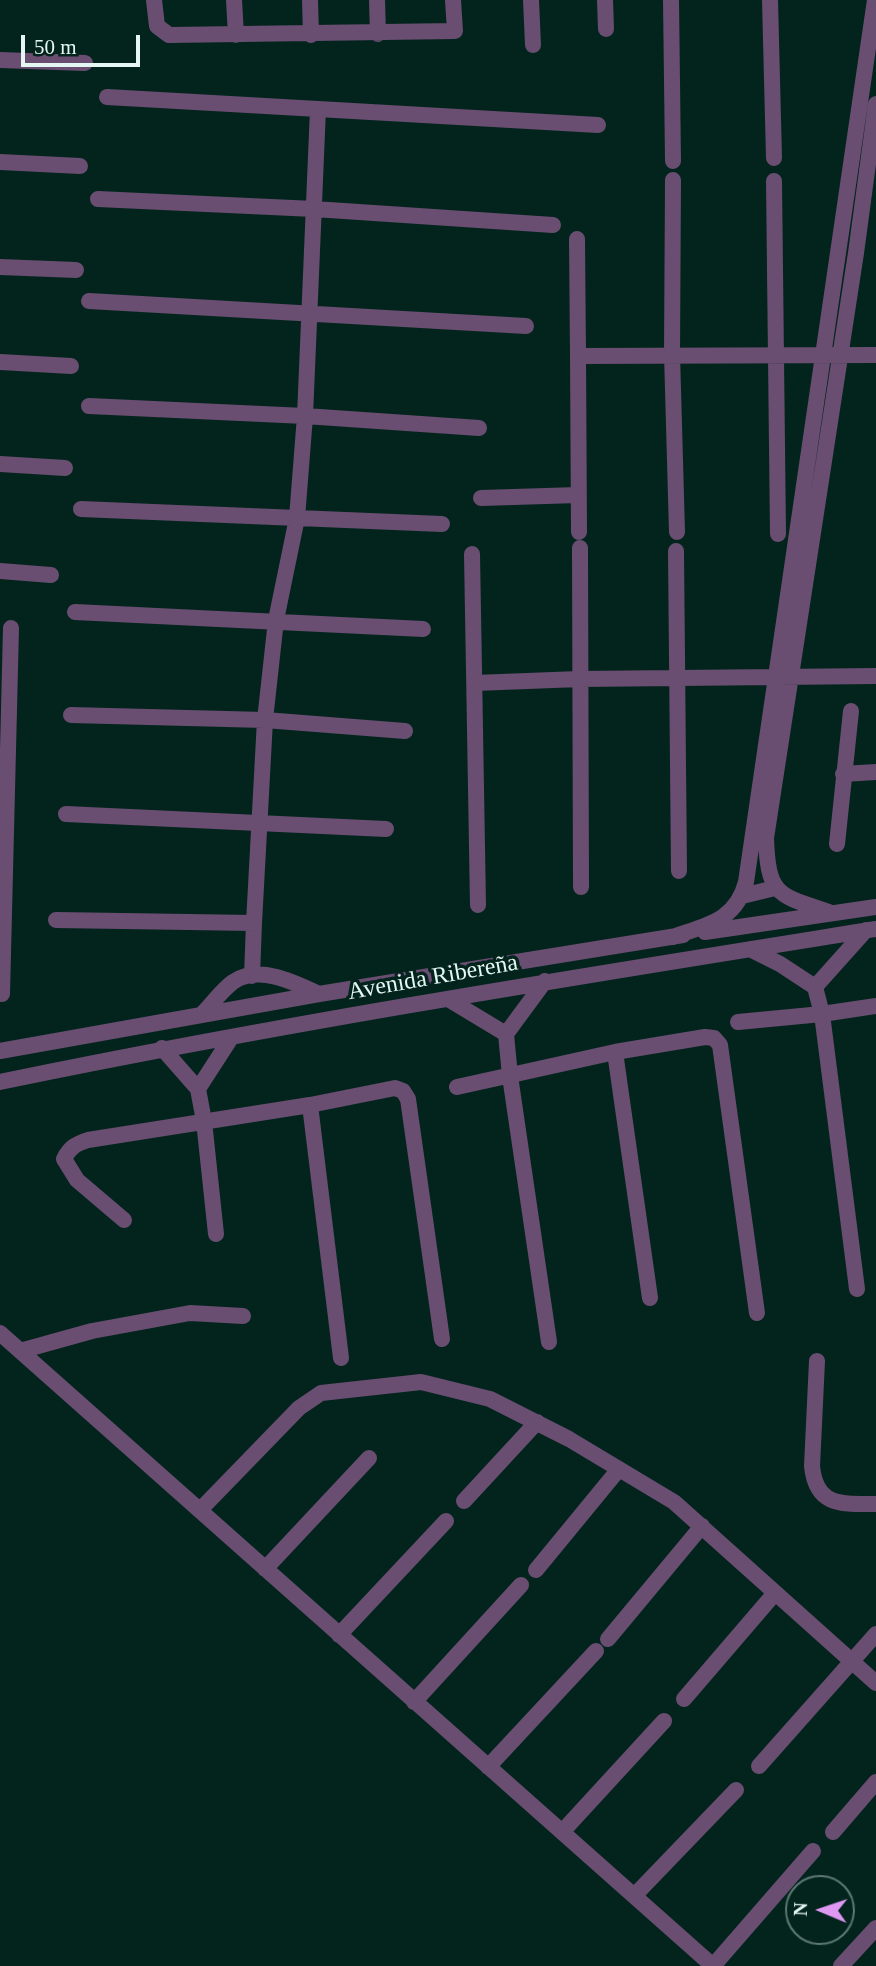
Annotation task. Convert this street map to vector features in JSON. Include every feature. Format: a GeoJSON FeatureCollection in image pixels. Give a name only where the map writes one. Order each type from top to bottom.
{"type":"FeatureCollection","features":[{"type":"Feature","properties":{"kind":"street"},"geometry":{"type":"LineString","coordinates":[[154,0],[157,26],[169,35],[455,31],[453,0]]}},
{"type":"Feature","properties":{"kind":"street"},"geometry":{"type":"LineString","coordinates":[[234,0],[236,35]]}},
{"type":"Feature","properties":{"kind":"street"},"geometry":{"type":"LineString","coordinates":[[310,0],[312,35]]}},
{"type":"Feature","properties":{"kind":"street"},"geometry":{"type":"LineString","coordinates":[[377,0],[378,34]]}},
{"type":"Feature","properties":{"kind":"street"},"geometry":{"type":"LineString","coordinates":[[531,0],[533,46]]}},
{"type":"Feature","properties":{"kind":"street"},"geometry":{"type":"LineString","coordinates":[[605,0],[606,29]]}},
{"type":"Feature","properties":{"kind":"street"},"geometry":{"type":"LineString","coordinates":[[671,0],[673,161]]}},
{"type":"Feature","properties":{"kind":"street"},"geometry":{"type":"LineString","coordinates":[[769,0],[774,158]]}},
{"type":"Feature","properties":{"kind":"street"},"geometry":{"type":"LineString","coordinates":[[832,355],[875,0]]}},
{"type":"Feature","properties":{"kind":"street"},"geometry":{"type":"LineString","coordinates":[[0,60],[85,64]]}},
{"type":"Feature","properties":{"kind":"street"},"geometry":{"type":"LineString","coordinates":[[107,97],[597,125]]}},
{"type":"Feature","properties":{"kind":"street"},"geometry":{"type":"LineString","coordinates":[[834,914],[785,898],[775,888],[766,861],[766,838],[784,676],[832,355],[876,104]]}},
{"type":"Feature","properties":{"kind":"street"},"geometry":{"type":"LineString","coordinates":[[252,976],[265,720],[275,620],[297,518],[305,416],[318,110]]}},
{"type":"Feature","properties":{"kind":"street"},"geometry":{"type":"LineString","coordinates":[[0,162],[80,166]]}},
{"type":"Feature","properties":{"kind":"street"},"geometry":{"type":"LineString","coordinates":[[673,180],[672,354],[677,532]]}},
{"type":"Feature","properties":{"kind":"street"},"geometry":{"type":"LineString","coordinates":[[774,181],[778,534]]}},
{"type":"Feature","properties":{"kind":"street"},"geometry":{"type":"LineString","coordinates":[[98,199],[314,209],[553,225]]}},
{"type":"Feature","properties":{"kind":"street"},"geometry":{"type":"LineString","coordinates":[[577,239],[581,887]]}},
{"type":"Feature","properties":{"kind":"street"},"geometry":{"type":"LineString","coordinates":[[0,267],[76,270]]}},
{"type":"Feature","properties":{"kind":"street"},"geometry":{"type":"LineString","coordinates":[[89,301],[526,326]]}},
{"type":"Feature","properties":{"kind":"street"},"geometry":{"type":"LineString","coordinates":[[578,356],[876,355]]}},
{"type":"Feature","properties":{"kind":"street"},"geometry":{"type":"LineString","coordinates":[[0,362],[71,366]]}},
{"type":"Feature","properties":{"kind":"street"},"geometry":{"type":"LineString","coordinates":[[89,406],[305,416],[479,428]]}},
{"type":"Feature","properties":{"kind":"street"},"geometry":{"type":"LineString","coordinates":[[0,464],[65,468]]}},
{"type":"Feature","properties":{"kind":"street"},"geometry":{"type":"LineString","coordinates":[[481,498],[578,495]]}},
{"type":"Feature","properties":{"kind":"street"},"geometry":{"type":"LineString","coordinates":[[81,509],[442,524]]}},
{"type":"Feature","properties":{"kind":"street"},"geometry":{"type":"LineString","coordinates":[[676,551],[679,871]]}},
{"type":"Feature","properties":{"kind":"street"},"geometry":{"type":"LineString","coordinates":[[472,554],[478,905]]}},
{"type":"Feature","properties":{"kind":"street"},"geometry":{"type":"LineString","coordinates":[[0,571],[51,575]]}},
{"type":"Feature","properties":{"kind":"street"},"geometry":{"type":"LineString","coordinates":[[75,612],[424,629]]}},
{"type":"Feature","properties":{"kind":"street"},"geometry":{"type":"LineString","coordinates":[[2,995],[3,845],[11,628]]}},
{"type":"Feature","properties":{"kind":"street"},"geometry":{"type":"LineString","coordinates":[[673,937],[719,920],[731,912],[742,896],[784,676]]}},
{"type":"Feature","properties":{"kind":"street"},"geometry":{"type":"LineString","coordinates":[[475,683],[579,679],[876,676]]}},
{"type":"Feature","properties":{"kind":"street"},"geometry":{"type":"LineString","coordinates":[[836,844],[851,711]]}},
{"type":"Feature","properties":{"kind":"street"},"geometry":{"type":"LineString","coordinates":[[71,715],[265,720],[405,731]]}},
{"type":"Feature","properties":{"kind":"street"},"geometry":{"type":"LineString","coordinates":[[844,774],[876,772]]}},
{"type":"Feature","properties":{"kind":"street"},"geometry":{"type":"LineString","coordinates":[[66,814],[386,829]]}},
{"type":"Feature","properties":{"kind":"street"},"geometry":{"type":"LineString","coordinates":[[742,896],[775,888]]}},
{"type":"Feature","properties":{"kind":"street","name":"Avenida Ribereña"},"geometry":{"type":"LineString","coordinates":[[0,1051],[319,994],[876,907]]}},
{"type":"Feature","properties":{"kind":"street"},"geometry":{"type":"LineString","coordinates":[[56,920],[254,923]]}},
{"type":"Feature","properties":{"kind":"street"},"geometry":{"type":"LineString","coordinates":[[815,987],[871,929]]}},
{"type":"Feature","properties":{"kind":"street","name":"Avenida Ribereña"},"geometry":{"type":"LineString","coordinates":[[0,1082],[162,1048],[545,981],[871,929]]}},
{"type":"Feature","properties":{"kind":"street"},"geometry":{"type":"LineString","coordinates":[[750,949],[780,964],[815,987],[822,1014],[857,1289]]}},
{"type":"Feature","properties":{"kind":"street"},"geometry":{"type":"LineString","coordinates":[[202,1014],[235,980],[252,976],[284,978],[319,994]]}},
{"type":"Feature","properties":{"kind":"street"},"geometry":{"type":"LineString","coordinates":[[545,981],[506,1034],[549,1342]]}},
{"type":"Feature","properties":{"kind":"street"},"geometry":{"type":"LineString","coordinates":[[448,999],[506,1034]]}},
{"type":"Feature","properties":{"kind":"street"},"geometry":{"type":"LineString","coordinates":[[738,1022],[876,1006]]}},
{"type":"Feature","properties":{"kind":"street"},"geometry":{"type":"LineString","coordinates":[[457,1087],[615,1052],[705,1037],[714,1038],[720,1045],[757,1313]]}},
{"type":"Feature","properties":{"kind":"street"},"geometry":{"type":"LineString","coordinates":[[198,1089],[231,1038]]}},
{"type":"Feature","properties":{"kind":"street"},"geometry":{"type":"LineString","coordinates":[[162,1048],[198,1089],[216,1234]]}},
{"type":"Feature","properties":{"kind":"street"},"geometry":{"type":"LineString","coordinates":[[615,1052],[650,1298]]}},
{"type":"Feature","properties":{"kind":"street"},"geometry":{"type":"LineString","coordinates":[[124,1220],[77,1180],[64,1158],[69,1149],[88,1140],[310,1105],[395,1088],[403,1091],[408,1099],[442,1339]]}},
{"type":"Feature","properties":{"kind":"street"},"geometry":{"type":"LineString","coordinates":[[310,1105],[341,1358]]}},
{"type":"Feature","properties":{"kind":"street"},"geometry":{"type":"LineString","coordinates":[[20,1351],[92,1331],[190,1313],[243,1316]]}},
{"type":"Feature","properties":{"kind":"street"},"geometry":{"type":"LineString","coordinates":[[0,1333],[713,1966],[813,1851]]}},
{"type":"Feature","properties":{"kind":"street"},"geometry":{"type":"LineString","coordinates":[[817,1361],[813,1483],[820,1493],[836,1502],[876,1504]]}},
{"type":"Feature","properties":{"kind":"street"},"geometry":{"type":"LineString","coordinates":[[200,1510],[299,1408],[321,1393],[421,1382],[490,1399],[537,1422],[674,1502],[876,1683]]}},
{"type":"Feature","properties":{"kind":"street"},"geometry":{"type":"LineString","coordinates":[[464,1501],[537,1422]]}},
{"type":"Feature","properties":{"kind":"street"},"geometry":{"type":"LineString","coordinates":[[264,1569],[369,1458]]}},
{"type":"Feature","properties":{"kind":"street"},"geometry":{"type":"LineString","coordinates":[[536,1570],[618,1469]]}},
{"type":"Feature","properties":{"kind":"street"},"geometry":{"type":"LineString","coordinates":[[339,1635],[446,1521]]}},
{"type":"Feature","properties":{"kind":"street"},"geometry":{"type":"LineString","coordinates":[[608,1639],[702,1526]]}},
{"type":"Feature","properties":{"kind":"street"},"geometry":{"type":"LineString","coordinates":[[414,1702],[521,1585]]}},
{"type":"Feature","properties":{"kind":"street"},"geometry":{"type":"LineString","coordinates":[[684,1699],[775,1592]]}},
{"type":"Feature","properties":{"kind":"street"},"geometry":{"type":"LineString","coordinates":[[759,1766],[876,1634]]}},
{"type":"Feature","properties":{"kind":"street"},"geometry":{"type":"LineString","coordinates":[[488,1767],[596,1651]]}},
{"type":"Feature","properties":{"kind":"street"},"geometry":{"type":"LineString","coordinates":[[562,1832],[664,1721]]}},
{"type":"Feature","properties":{"kind":"street"},"geometry":{"type":"LineString","coordinates":[[832,1832],[876,1782]]}},
{"type":"Feature","properties":{"kind":"street"},"geometry":{"type":"LineString","coordinates":[[634,1896],[736,1790]]}},
{"type":"Feature","properties":{"kind":"street"},"geometry":{"type":"LineString","coordinates":[[841,1966],[876,1928]]}}]}
